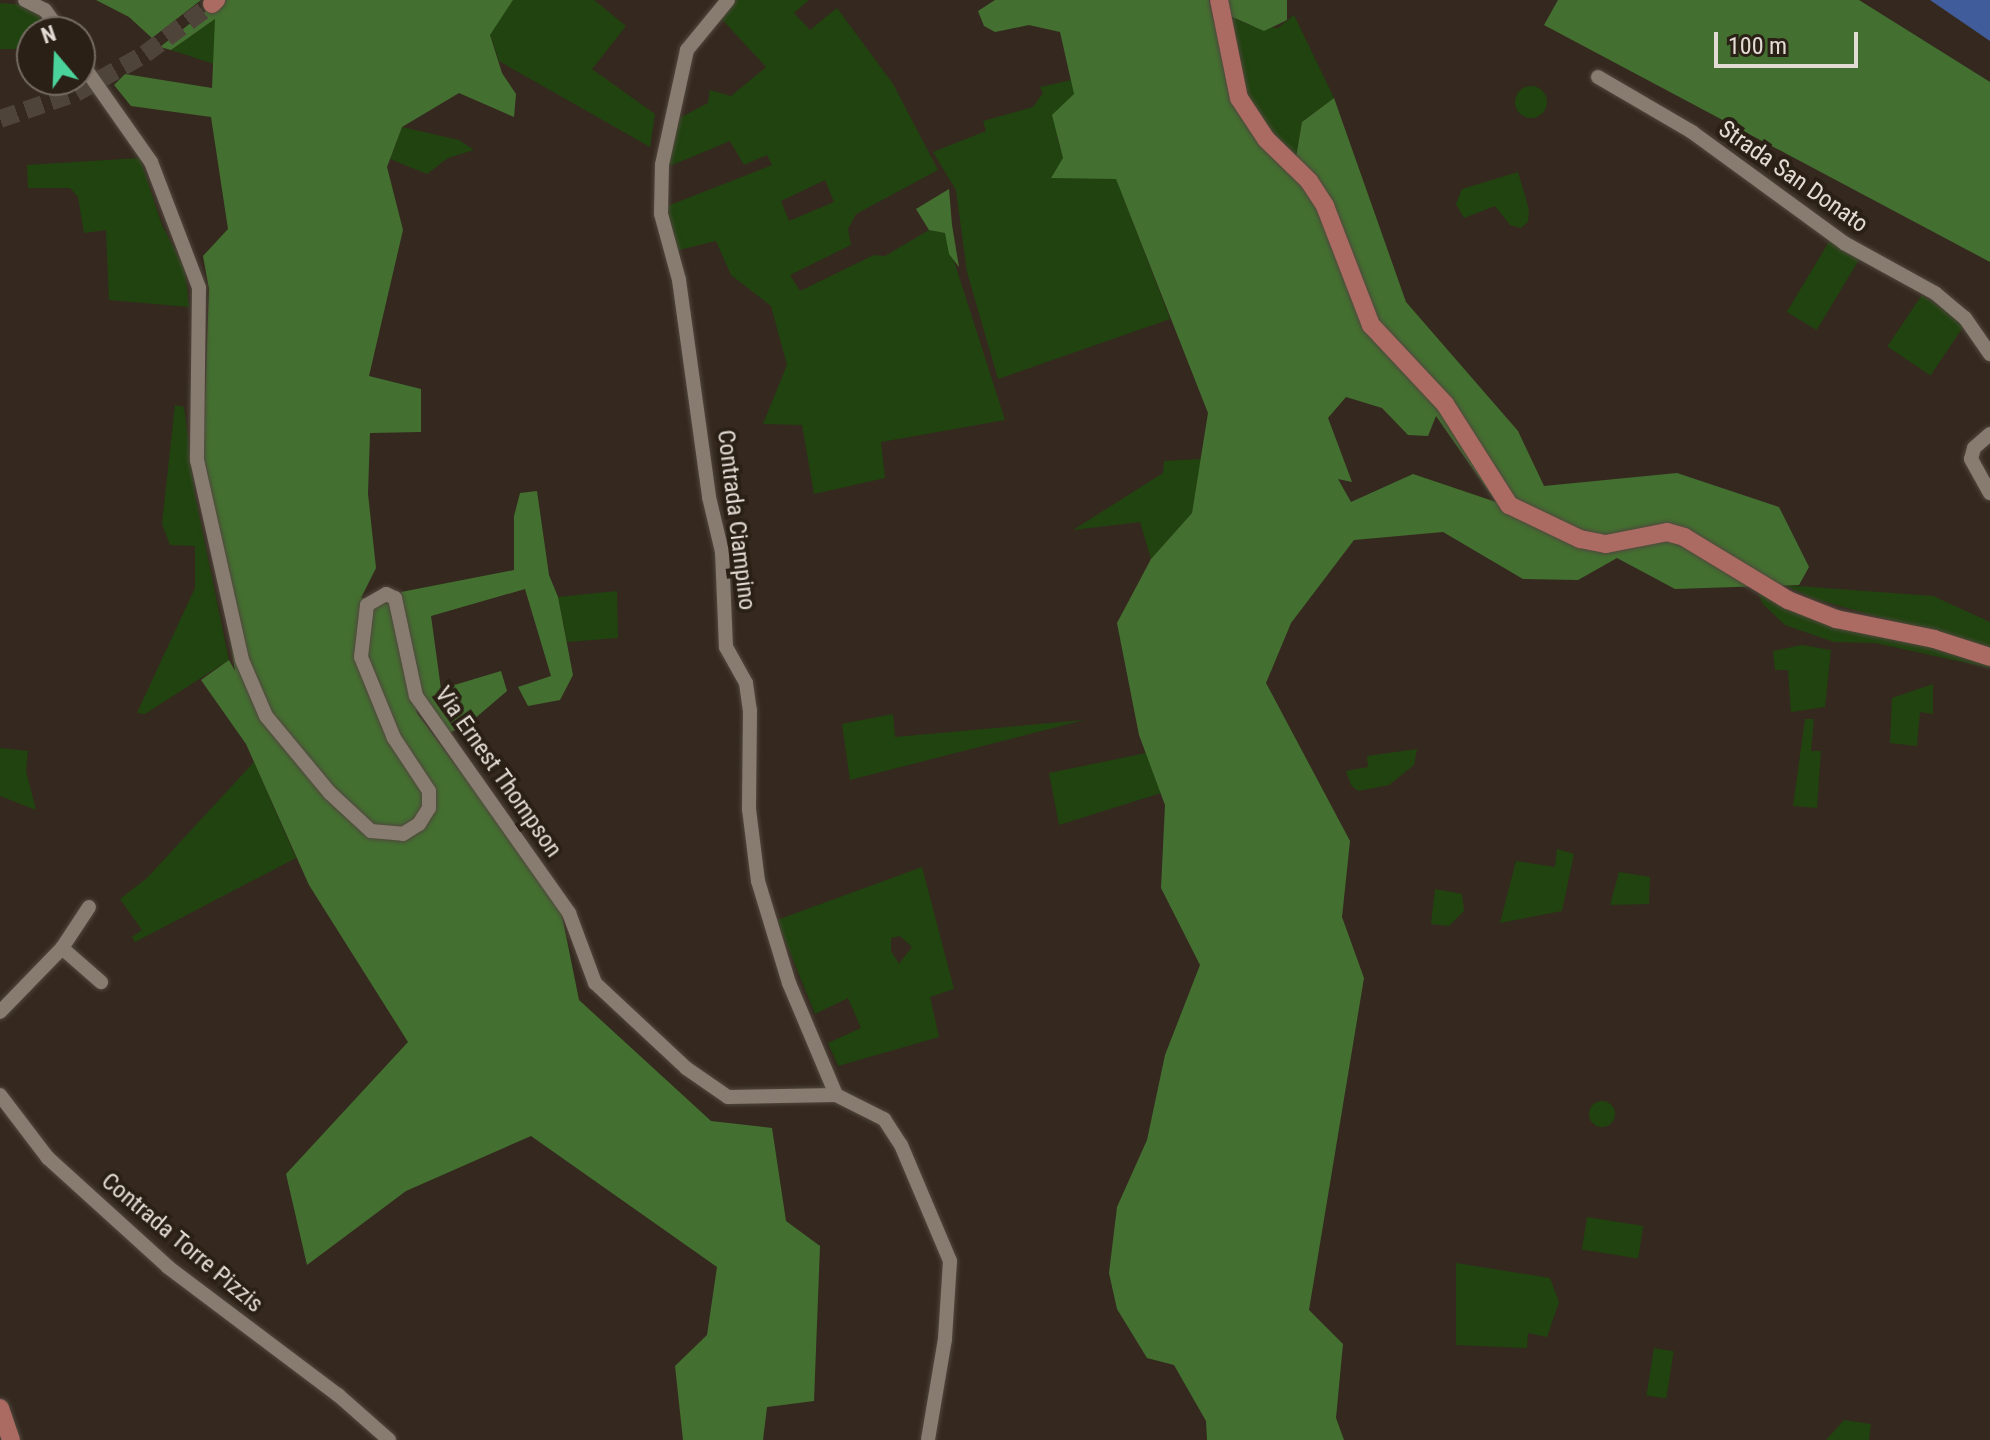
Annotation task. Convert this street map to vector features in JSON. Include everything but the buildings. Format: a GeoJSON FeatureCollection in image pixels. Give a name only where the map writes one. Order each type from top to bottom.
{"type":"FeatureCollection","features":[{"type":"Feature","properties":{"kind":"main road"},"geometry":{"type":"LineString","coordinates":[[1219,0],[1239,98],[1266,139],[1309,181],[1325,206],[1371,325],[1445,404],[1509,505],[1553,529],[1593,542],[1667,532],[1684,537],[1788,600],[1836,619],[1934,639],[1990,657]]}},
{"type":"Feature","properties":{"kind":"main road"},"geometry":{"type":"LineString","coordinates":[[0,1408],[11,1440]]}},
{"type":"Feature","properties":{"kind":"street"},"geometry":{"type":"LineString","coordinates":[[25,0],[45,10],[49,16]]}},
{"type":"Feature","properties":{"kind":"street","name":"Contrada Ciampino"},"geometry":{"type":"LineString","coordinates":[[728,0],[687,50],[662,165],[661,214],[679,280],[709,497],[722,552],[726,647],[746,683],[750,710],[749,809],[758,881],[789,983],[836,1095]]}},
{"type":"Feature","properties":{"kind":"street","name":"Strada San Donato"},"geometry":{"type":"LineString","coordinates":[[1598,77],[1692,132],[1833,236],[1935,293],[1965,318],[1990,354]]}},
{"type":"Feature","properties":{"kind":"street","name":"Via Ernest Thompson"},"geometry":{"type":"LineString","coordinates":[[96,84],[151,162],[199,288],[197,460],[242,660],[266,716],[330,793],[371,831],[403,834],[419,824],[429,808],[429,791],[394,738],[361,657],[367,605],[386,594],[395,598],[416,696],[569,913],[595,983],[686,1068],[728,1097],[755,1101],[836,1095],[874,1111],[894,1133],[950,1261],[945,1339],[928,1440]]}},
{"type":"Feature","properties":{"kind":"street"},"geometry":{"type":"LineString","coordinates":[[1990,434],[1974,448],[1971,459],[1990,493]]}},
{"type":"Feature","properties":{"kind":"street"},"geometry":{"type":"LineString","coordinates":[[0,1012],[62,948],[89,907]]}},
{"type":"Feature","properties":{"kind":"street"},"geometry":{"type":"LineString","coordinates":[[62,948],[101,982]]}},
{"type":"Feature","properties":{"kind":"street","name":"Contrada Torre Pizzis"},"geometry":{"type":"LineString","coordinates":[[0,1095],[48,1158],[168,1267],[338,1395],[389,1440]]}},
{"type":"Feature","properties":{"kind":"green space"},"geometry":{"type":"Polygon","coordinates":[[[96,0],[201,0],[152,38],[129,17],[96,0]]]}},
{"type":"Feature","properties":{"kind":"green space"},"geometry":{"type":"Polygon","coordinates":[[[220,0],[513,0],[490,35],[502,73],[516,94],[514,117],[459,93],[402,127],[387,167],[403,230],[369,376],[421,389],[421,432],[370,433],[368,494],[376,568],[361,598],[387,598],[395,604],[417,713],[560,906],[579,1000],[711,1121],[772,1128],[786,1221],[820,1246],[814,1401],[767,1407],[763,1440],[683,1440],[675,1366],[707,1335],[717,1267],[531,1136],[406,1191],[307,1265],[286,1174],[408,1042],[309,885],[246,744],[201,680],[229,660],[235,671],[203,457],[209,289],[203,256],[228,229],[211,117],[131,106],[114,85],[125,74],[212,88],[215,19],[171,50],[160,47],[220,0]]]}},
{"type":"Feature","properties":{"kind":"green space"},"geometry":{"type":"Polygon","coordinates":[[[513,0],[594,0],[626,26],[592,69],[655,114],[650,147],[499,61],[490,34],[513,0]]]}},
{"type":"Feature","properties":{"kind":"green space"},"geometry":{"type":"Polygon","coordinates":[[[733,0],[809,0],[794,13],[810,30],[837,8],[893,84],[938,170],[856,214],[848,229],[851,245],[790,275],[800,291],[874,255],[885,256],[929,230],[945,233],[1005,420],[881,442],[885,478],[814,494],[802,425],[763,424],[787,365],[771,306],[731,275],[716,241],[675,251],[665,207],[772,165],[767,155],[744,165],[730,141],[665,168],[672,122],[708,103],[710,90],[731,96],[766,67],[718,15],[733,0]],[[825,180],[781,201],[789,221],[834,202],[825,180]]]}},
{"type":"Feature","properties":{"kind":"green space"},"geometry":{"type":"Polygon","coordinates":[[[995,0],[1209,0],[1232,97],[1294,169],[1302,122],[1334,98],[1406,302],[1518,431],[1544,486],[1677,473],[1779,507],[1809,567],[1799,585],[1675,589],[1617,558],[1578,580],[1523,579],[1443,532],[1354,540],[1291,623],[1266,683],[1350,841],[1342,917],[1364,978],[1309,1310],[1343,1344],[1336,1418],[1344,1440],[1207,1440],[1206,1421],[1174,1365],[1147,1358],[1117,1309],[1109,1273],[1117,1207],[1147,1140],[1165,1055],[1200,965],[1161,888],[1165,805],[1139,735],[1117,623],[1151,559],[1192,513],[1208,413],[1116,179],[1051,178],[1063,158],[1052,115],[1074,94],[1060,32],[1029,25],[995,32],[984,26],[978,11],[995,0]],[[1346,397],[1328,418],[1352,482],[1338,479],[1351,502],[1413,474],[1496,502],[1436,416],[1428,436],[1408,435],[1382,408],[1346,397]]]}},
{"type":"Feature","properties":{"kind":"green space"},"geometry":{"type":"Polygon","coordinates":[[[1226,0],[1287,0],[1287,20],[1264,31],[1228,15],[1226,0]]]}},
{"type":"Feature","properties":{"kind":"green space"},"geometry":{"type":"Polygon","coordinates":[[[1558,0],[1859,0],[1990,82],[1990,262],[1544,25],[1558,0]]]}},
{"type":"Feature","properties":{"kind":"green space"},"geometry":{"type":"Polygon","coordinates":[[[0,3],[28,5],[39,16],[16,16],[16,49],[0,49],[0,3]]]}},
{"type":"Feature","properties":{"kind":"green space"},"geometry":{"type":"Polygon","coordinates":[[[1228,15],[1249,25],[1278,28],[1294,15],[1334,98],[1302,122],[1296,157],[1259,117],[1243,84],[1228,15]]]}},
{"type":"Feature","properties":{"kind":"green space"},"geometry":{"type":"Polygon","coordinates":[[[215,19],[217,65],[171,50],[215,19]]]}},
{"type":"Feature","properties":{"kind":"green space"},"geometry":{"type":"Polygon","coordinates":[[[1071,80],[1074,94],[1057,137],[1063,158],[1116,178],[1170,319],[998,379],[967,272],[956,190],[933,152],[986,131],[983,121],[1033,107],[1043,93],[1040,87],[1071,80]]]}},
{"type":"Feature","properties":{"kind":"green space"},"geometry":{"type":"Polygon","coordinates":[[[1531,86],[1543,90],[1547,102],[1543,114],[1531,118],[1519,114],[1515,102],[1519,90],[1531,86]]]}},
{"type":"Feature","properties":{"kind":"green space"},"geometry":{"type":"Polygon","coordinates":[[[402,127],[459,140],[474,150],[448,158],[427,174],[390,159],[402,127]]]}},
{"type":"Feature","properties":{"kind":"green space"},"geometry":{"type":"Polygon","coordinates":[[[140,158],[162,225],[185,270],[189,307],[109,300],[106,230],[84,233],[78,197],[70,188],[28,188],[27,165],[140,158]]]}},
{"type":"Feature","properties":{"kind":"green space"},"geometry":{"type":"Polygon","coordinates":[[[1518,172],[1529,209],[1528,222],[1521,228],[1510,225],[1495,206],[1464,218],[1456,204],[1462,189],[1518,172]]]}},
{"type":"Feature","properties":{"kind":"green space"},"geometry":{"type":"Polygon","coordinates":[[[949,189],[959,267],[949,254],[945,233],[929,230],[916,209],[949,189]]]}},
{"type":"Feature","properties":{"kind":"green space"},"geometry":{"type":"Polygon","coordinates":[[[1830,240],[1860,258],[1817,330],[1787,312],[1830,240]]]}},
{"type":"Feature","properties":{"kind":"green space"},"geometry":{"type":"Polygon","coordinates":[[[1922,295],[1965,324],[1930,375],[1887,346],[1922,295]]]}},
{"type":"Feature","properties":{"kind":"green space"},"geometry":{"type":"Polygon","coordinates":[[[175,405],[184,407],[195,495],[229,660],[145,714],[137,713],[195,588],[195,546],[170,545],[162,524],[175,405]]]}},
{"type":"Feature","properties":{"kind":"green space"},"geometry":{"type":"Polygon","coordinates":[[[1201,459],[1192,513],[1151,559],[1140,522],[1073,530],[1163,473],[1164,461],[1201,459]]]}},
{"type":"Feature","properties":{"kind":"green space"},"geometry":{"type":"Polygon","coordinates":[[[537,491],[549,575],[558,597],[573,675],[560,700],[528,706],[518,687],[551,676],[525,589],[431,616],[441,689],[501,671],[507,691],[466,726],[448,733],[418,692],[401,592],[514,570],[514,516],[520,493],[537,491]]]}},
{"type":"Feature","properties":{"kind":"green space"},"geometry":{"type":"Polygon","coordinates":[[[1784,585],[1933,596],[1990,622],[1990,648],[1815,599],[1784,585]]]}},
{"type":"Feature","properties":{"kind":"green space"},"geometry":{"type":"Polygon","coordinates":[[[1756,586],[1990,661],[1990,668],[1875,643],[1834,642],[1785,625],[1762,603],[1756,586]]]}},
{"type":"Feature","properties":{"kind":"green space"},"geometry":{"type":"Polygon","coordinates":[[[617,591],[618,638],[567,642],[558,597],[617,591]]]}},
{"type":"Feature","properties":{"kind":"green space"},"geometry":{"type":"Polygon","coordinates":[[[1802,645],[1831,650],[1825,707],[1791,712],[1788,670],[1775,670],[1773,651],[1802,645]]]}},
{"type":"Feature","properties":{"kind":"green space"},"geometry":{"type":"Polygon","coordinates":[[[1933,684],[1933,714],[1920,712],[1917,746],[1890,743],[1892,698],[1933,684]]]}},
{"type":"Feature","properties":{"kind":"green space"},"geometry":{"type":"Polygon","coordinates":[[[893,714],[895,737],[1084,720],[850,780],[842,724],[893,714]]]}},
{"type":"Feature","properties":{"kind":"green space"},"geometry":{"type":"Polygon","coordinates":[[[1805,719],[1814,719],[1811,751],[1821,751],[1817,808],[1793,806],[1805,719]]]}},
{"type":"Feature","properties":{"kind":"green space"},"geometry":{"type":"Polygon","coordinates":[[[0,748],[28,751],[26,771],[36,810],[0,796],[0,748]]]}},
{"type":"Feature","properties":{"kind":"green space"},"geometry":{"type":"Polygon","coordinates":[[[1417,749],[1414,765],[1389,785],[1358,791],[1351,785],[1346,771],[1368,767],[1367,756],[1417,749]]]}},
{"type":"Feature","properties":{"kind":"green space"},"geometry":{"type":"Polygon","coordinates":[[[1146,753],[1161,793],[1059,825],[1049,773],[1146,753]]]}},
{"type":"Feature","properties":{"kind":"green space"},"geometry":{"type":"Polygon","coordinates":[[[254,762],[296,858],[135,942],[132,937],[142,930],[120,899],[147,878],[254,762]]]}},
{"type":"Feature","properties":{"kind":"green space"},"geometry":{"type":"Polygon","coordinates":[[[1557,849],[1574,854],[1562,911],[1500,923],[1516,861],[1555,867],[1557,849]]]}},
{"type":"Feature","properties":{"kind":"green space"},"geometry":{"type":"Polygon","coordinates":[[[922,867],[954,989],[930,997],[939,1037],[838,1066],[828,1043],[861,1028],[848,998],[815,1014],[777,920],[922,867]],[[900,936],[891,938],[891,951],[899,964],[912,947],[900,936]]]}},
{"type":"Feature","properties":{"kind":"green space"},"geometry":{"type":"Polygon","coordinates":[[[1619,872],[1650,877],[1649,904],[1610,905],[1619,872]]]}},
{"type":"Feature","properties":{"kind":"green space"},"geometry":{"type":"Polygon","coordinates":[[[1435,889],[1462,894],[1464,911],[1449,926],[1431,924],[1435,889]]]}},
{"type":"Feature","properties":{"kind":"green space"},"geometry":{"type":"Polygon","coordinates":[[[1602,1101],[1611,1105],[1615,1114],[1611,1123],[1602,1127],[1593,1123],[1589,1114],[1593,1105],[1602,1101]]]}},
{"type":"Feature","properties":{"kind":"green space"},"geometry":{"type":"Polygon","coordinates":[[[1587,1217],[1643,1226],[1638,1259],[1582,1250],[1587,1217]]]}},
{"type":"Feature","properties":{"kind":"green space"},"geometry":{"type":"Polygon","coordinates":[[[1456,1263],[1550,1278],[1559,1302],[1547,1337],[1528,1333],[1527,1348],[1456,1345],[1456,1263]]]}},
{"type":"Feature","properties":{"kind":"green space"},"geometry":{"type":"Polygon","coordinates":[[[1654,1348],[1674,1351],[1666,1399],[1646,1395],[1654,1348]]]}},
{"type":"Feature","properties":{"kind":"green space"},"geometry":{"type":"Polygon","coordinates":[[[1844,1420],[1871,1424],[1869,1440],[1826,1440],[1844,1420]]]}},
{"type":"Feature","properties":{"kind":"water"},"geometry":{"type":"Polygon","coordinates":[[[1930,0],[1990,0],[1990,41],[1930,0]]]}},
{"type":"Feature","properties":{"kind":"tunnel"},"geometry":{"type":"LineString","coordinates":[[0,119],[76,93],[145,54],[212,4]]}}]}
